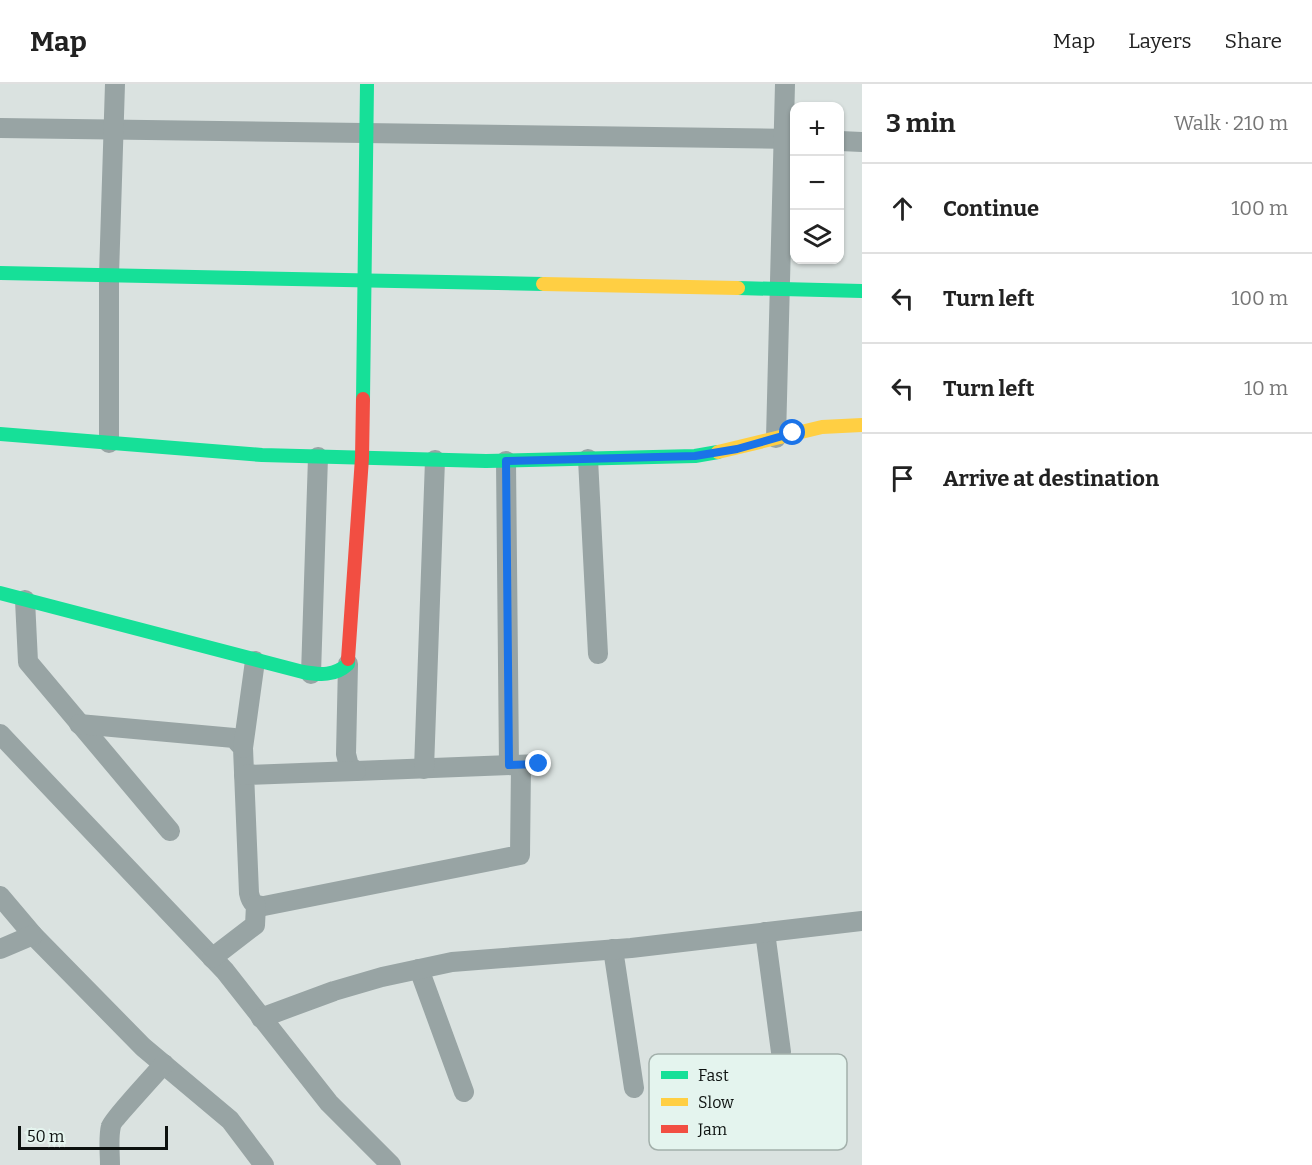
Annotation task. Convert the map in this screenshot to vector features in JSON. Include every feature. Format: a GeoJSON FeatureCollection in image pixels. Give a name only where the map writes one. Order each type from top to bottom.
{"type":"FeatureCollection","features":[{"type":"Feature","properties":{"kind":"street"},"geometry":{"type":"LineString","coordinates":[[109,443],[109,275],[115,84]]}},
{"type":"Feature","properties":{"kind":"street"},"geometry":{"type":"LineString","coordinates":[[356,771],[349,766],[346,754],[348,664],[362,458],[367,84]]}},
{"type":"Feature","properties":{"kind":"street"},"geometry":{"type":"LineString","coordinates":[[776,438],[789,139],[785,84]]}},
{"type":"Feature","properties":{"kind":"street"},"geometry":{"type":"LineString","coordinates":[[0,128],[789,139]]}},
{"type":"Feature","properties":{"kind":"street"},"geometry":{"type":"LineString","coordinates":[[844,141],[862,142]]}},
{"type":"Feature","properties":{"kind":"street"},"geometry":{"type":"LineString","coordinates":[[0,273],[862,291]]}},
{"type":"Feature","properties":{"kind":"street"},"geometry":{"type":"LineString","coordinates":[[0,434],[262,455],[506,461],[695,456],[822,427],[862,424]]}},
{"type":"Feature","properties":{"kind":"street"},"geometry":{"type":"LineString","coordinates":[[311,674],[318,457]]}},
{"type":"Feature","properties":{"kind":"street"},"geometry":{"type":"LineString","coordinates":[[588,459],[598,654]]}},
{"type":"Feature","properties":{"kind":"street"},"geometry":{"type":"LineString","coordinates":[[424,769],[435,460]]}},
{"type":"Feature","properties":{"kind":"street"},"geometry":{"type":"LineString","coordinates":[[255,661],[243,748],[249,893],[251,901],[256,905],[264,906],[520,855],[523,764],[506,461]]}},
{"type":"Feature","properties":{"kind":"street"},"geometry":{"type":"LineString","coordinates":[[0,593],[311,674],[336,673],[348,664]]}},
{"type":"Feature","properties":{"kind":"street"},"geometry":{"type":"LineString","coordinates":[[25,600],[28,662],[170,831]]}},
{"type":"Feature","properties":{"kind":"street"},"geometry":{"type":"LineString","coordinates":[[79,724],[234,738],[243,748]]}},
{"type":"Feature","properties":{"kind":"street"},"geometry":{"type":"LineString","coordinates":[[0,734],[213,958],[329,1103],[391,1165]]}},
{"type":"Feature","properties":{"kind":"street"},"geometry":{"type":"LineString","coordinates":[[244,775],[523,764]]}},
{"type":"Feature","properties":{"kind":"street"},"geometry":{"type":"LineString","coordinates":[[0,896],[33,935],[143,1047],[230,1120],[264,1165]]}},
{"type":"Feature","properties":{"kind":"street"},"geometry":{"type":"LineString","coordinates":[[213,958],[255,925],[256,905]]}},
{"type":"Feature","properties":{"kind":"street"},"geometry":{"type":"LineString","coordinates":[[261,1018],[334,991],[452,962],[613,949],[862,921]]}},
{"type":"Feature","properties":{"kind":"street"},"geometry":{"type":"LineString","coordinates":[[765,932],[782,1052]]}},
{"type":"Feature","properties":{"kind":"street"},"geometry":{"type":"LineString","coordinates":[[0,949],[33,935]]}},
{"type":"Feature","properties":{"kind":"street"},"geometry":{"type":"LineString","coordinates":[[613,949],[634,1088]]}},
{"type":"Feature","properties":{"kind":"street"},"geometry":{"type":"LineString","coordinates":[[419,969],[464,1092]]}},
{"type":"Feature","properties":{"kind":"street"},"geometry":{"type":"LineString","coordinates":[[111,1165],[111,1127],[114,1120],[130,1105],[164,1064]]}},
{"type":"Feature","properties":{"kind":"traffic: fast"},"geometry":{"type":"LineString","coordinates":[[363,399],[367,84]]}},
{"type":"Feature","properties":{"kind":"traffic: fast"},"geometry":{"type":"LineString","coordinates":[[0,273],[543,284]]}},
{"type":"Feature","properties":{"kind":"traffic: fast"},"geometry":{"type":"LineString","coordinates":[[738,288],[862,291]]}},
{"type":"Feature","properties":{"kind":"traffic: fast"},"geometry":{"type":"LineString","coordinates":[[0,434],[262,455],[486,461],[695,456],[718,452]]}},
{"type":"Feature","properties":{"kind":"traffic: fast"},"geometry":{"type":"LineString","coordinates":[[0,593],[303,672],[333,673],[348,664],[348,659]]}},
{"type":"Feature","properties":{"kind":"traffic: slow"},"geometry":{"type":"LineString","coordinates":[[543,284],[738,288]]}},
{"type":"Feature","properties":{"kind":"traffic: slow"},"geometry":{"type":"LineString","coordinates":[[718,452],[822,427],[862,425]]}},
{"type":"Feature","properties":{"kind":"traffic: jam"},"geometry":{"type":"LineString","coordinates":[[348,659],[362,458],[363,399]]}},
{"type":"Feature","properties":{"kind":"route"},"geometry":{"type":"LineString","coordinates":[[539,764],[509,765],[506,461],[695,456],[737,449],[793,433]]}}]}
